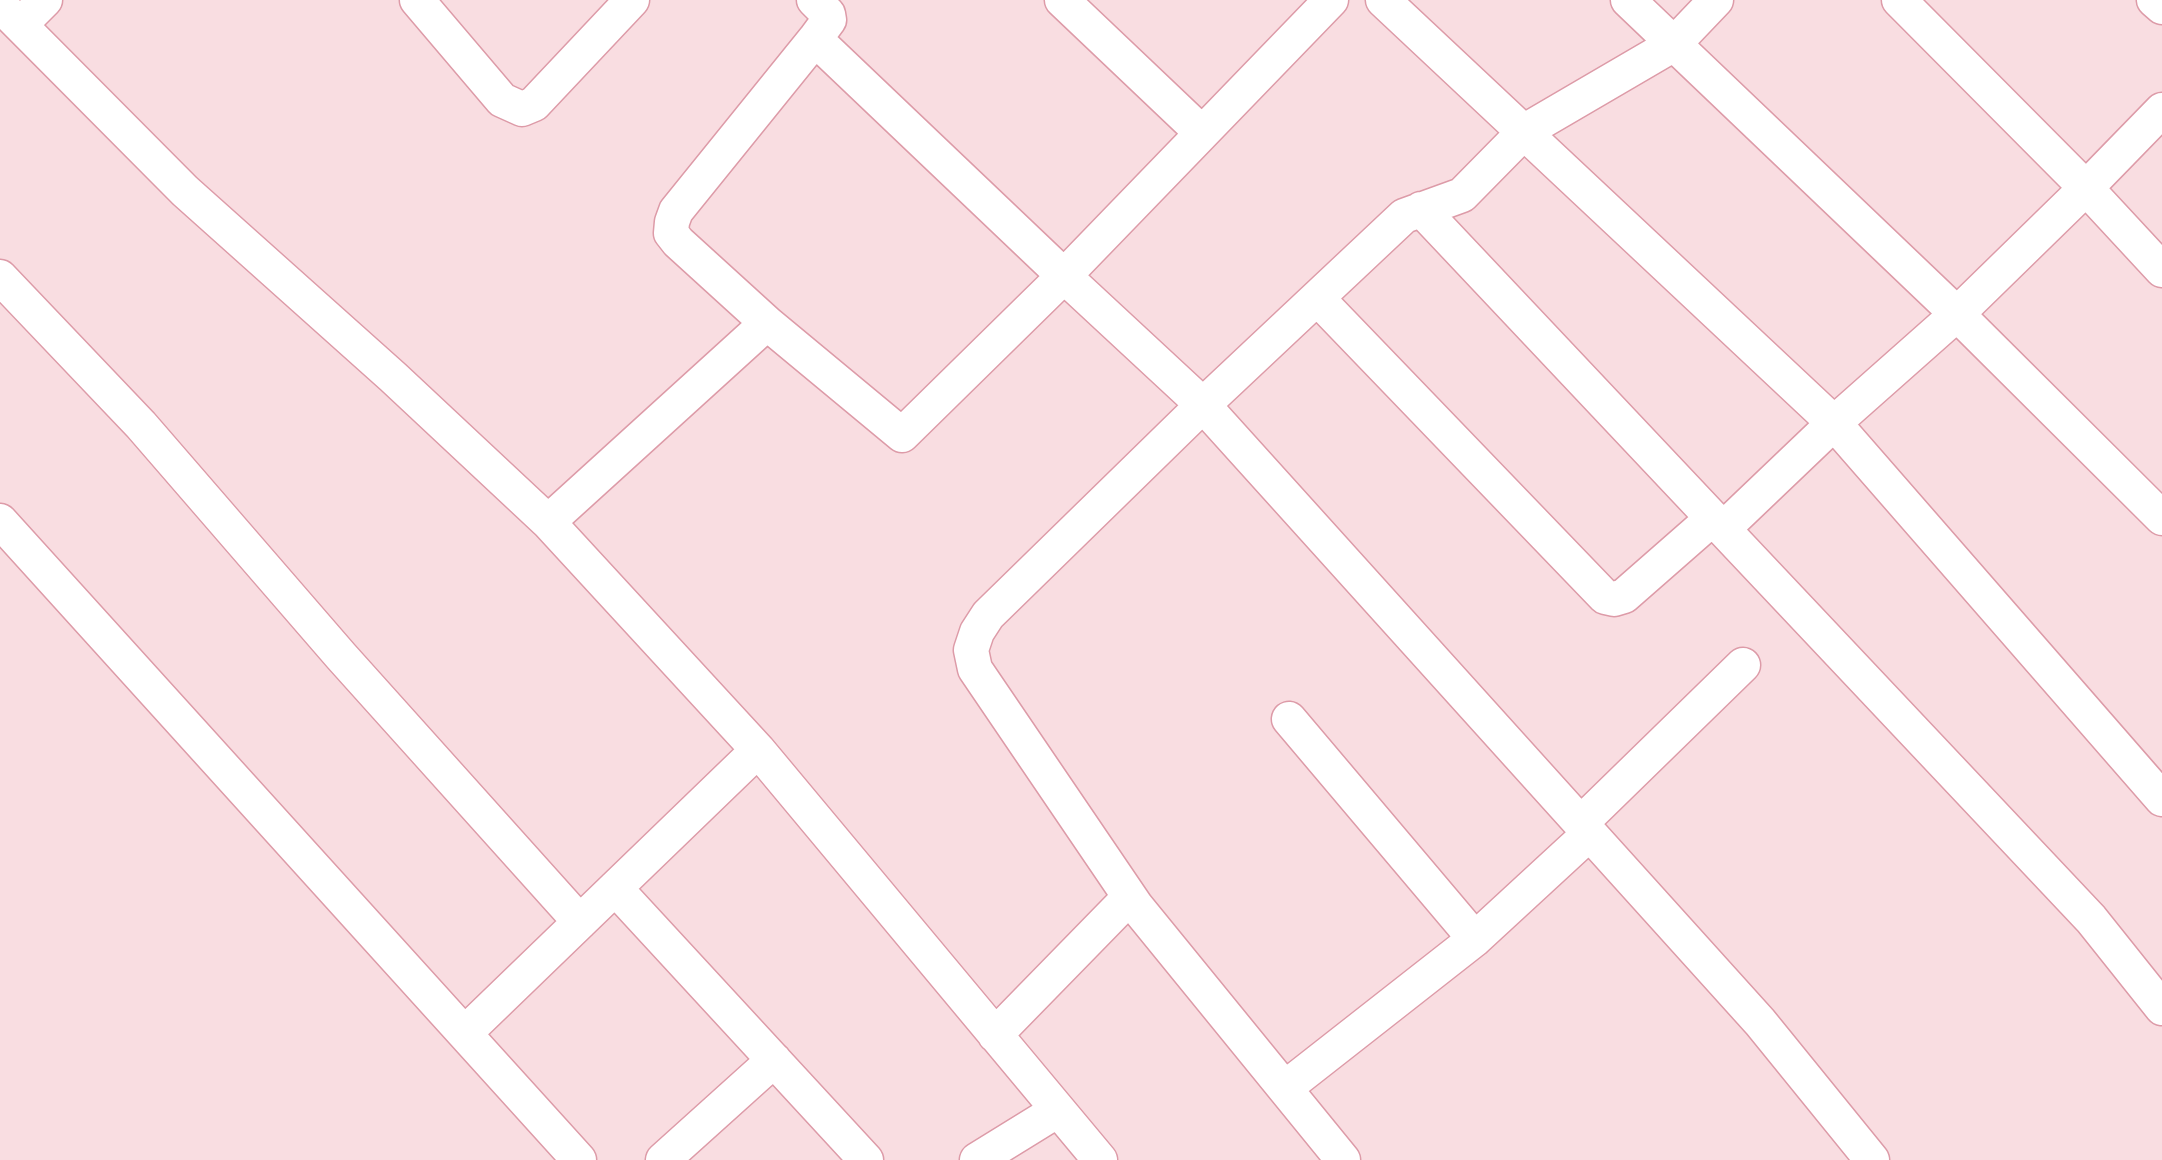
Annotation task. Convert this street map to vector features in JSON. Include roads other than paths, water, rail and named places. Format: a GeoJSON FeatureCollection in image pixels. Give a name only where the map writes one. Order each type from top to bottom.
{"type":"FeatureCollection","features":[{"type":"Feature","properties":{"kind":"street"},"geometry":{"type":"LineString","coordinates":[[45,0],[10,15],[185,191],[393,377],[548,522],[758,750],[1100,1160]]}},
{"type":"Feature","properties":{"kind":"street"},"geometry":{"type":"LineString","coordinates":[[417,0],[502,100],[522,109],[534,104],[632,0]]}},
{"type":"Feature","properties":{"kind":"street"},"geometry":{"type":"LineString","coordinates":[[814,0],[828,14],[829,20],[676,211],[671,233],[767,323],[902,435],[1064,276],[1331,0]]}},
{"type":"Feature","properties":{"kind":"street"},"geometry":{"type":"LineString","coordinates":[[1062,0],[1202,133]]}},
{"type":"Feature","properties":{"kind":"street"},"geometry":{"type":"LineString","coordinates":[[1383,0],[1834,423],[2162,799]]}},
{"type":"Feature","properties":{"kind":"street"},"geometry":{"type":"LineString","coordinates":[[1628,0],[2159,511]]}},
{"type":"Feature","properties":{"kind":"street"},"geometry":{"type":"LineString","coordinates":[[1343,1160],[1136,906],[975,669],[971,650],[977,632],[988,615],[1203,405],[1404,216],[1462,195],[1525,131],[1674,44],[1716,0]]}},
{"type":"Feature","properties":{"kind":"street"},"geometry":{"type":"LineString","coordinates":[[1899,0],[2086,188],[2162,270]]}},
{"type":"Feature","properties":{"kind":"street"},"geometry":{"type":"LineString","coordinates":[[2154,0],[2162,7]]}},
{"type":"Feature","properties":{"kind":"street"},"geometry":{"type":"LineString","coordinates":[[815,39],[1203,405],[1778,1042],[1872,1160]]}},
{"type":"Feature","properties":{"kind":"street"},"geometry":{"type":"LineString","coordinates":[[1317,298],[1605,597],[1614,599],[1624,596],[1718,523],[1957,314],[2162,110]]}},
{"type":"Feature","properties":{"kind":"street"},"geometry":{"type":"LineString","coordinates":[[1421,209],[2091,919],[2162,1008]]}},
{"type":"Feature","properties":{"kind":"street"},"geometry":{"type":"LineString","coordinates":[[0,277],[141,425],[352,668],[580,922]]}},
{"type":"Feature","properties":{"kind":"street"},"geometry":{"type":"LineString","coordinates":[[548,522],[767,323]]}},
{"type":"Feature","properties":{"kind":"street"},"geometry":{"type":"LineString","coordinates":[[0,521],[579,1160]]}},
{"type":"Feature","properties":{"kind":"street"},"geometry":{"type":"LineString","coordinates":[[1285,1088],[1475,939],[1743,665]]}},
{"type":"Feature","properties":{"kind":"street"},"geometry":{"type":"LineString","coordinates":[[1289,719],[1475,939]]}},
{"type":"Feature","properties":{"kind":"street"},"geometry":{"type":"LineString","coordinates":[[465,1033],[758,750]]}},
{"type":"Feature","properties":{"kind":"street"},"geometry":{"type":"LineString","coordinates":[[615,888],[866,1160]]}},
{"type":"Feature","properties":{"kind":"street"},"geometry":{"type":"LineString","coordinates":[[995,1035],[1120,907],[1128,904],[1136,906]]}},
{"type":"Feature","properties":{"kind":"street"},"geometry":{"type":"LineString","coordinates":[[663,1160],[774,1060]]}},
{"type":"Feature","properties":{"kind":"street"},"geometry":{"type":"LineString","coordinates":[[977,1160],[1058,1110]]}}]}
